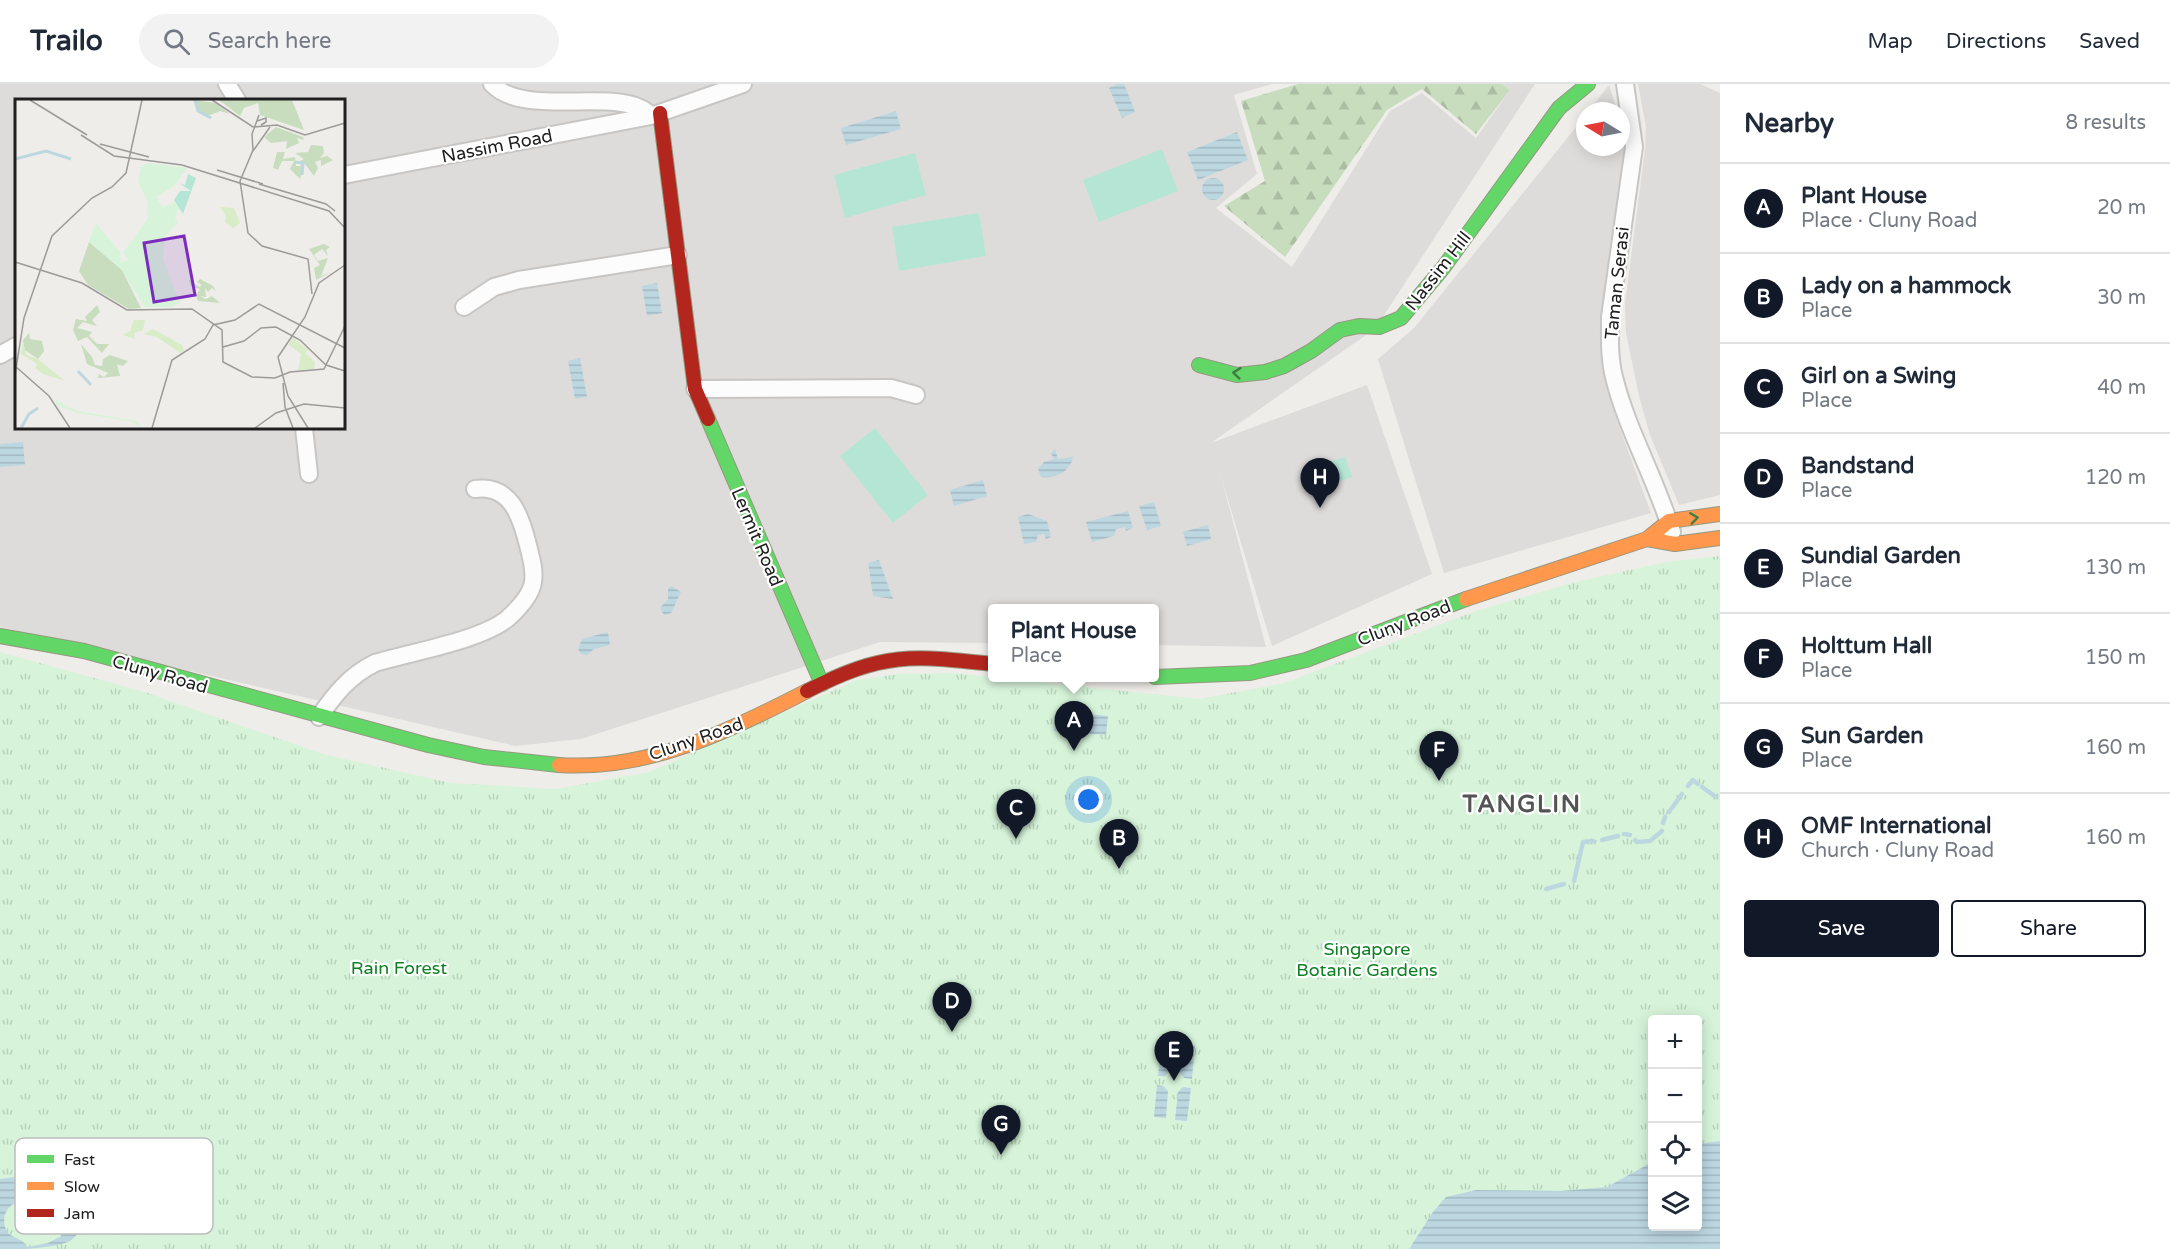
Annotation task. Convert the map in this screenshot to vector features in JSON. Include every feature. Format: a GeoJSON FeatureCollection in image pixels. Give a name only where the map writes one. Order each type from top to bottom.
{"type":"FeatureCollection","features":[{"type":"Feature","properties":{"kind":"street"},"geometry":{"type":"LineString","coordinates":[[227,84],[236,99]]}},
{"type":"Feature","properties":{"kind":"street","name":"Nassim Road"},"geometry":{"type":"LineString","coordinates":[[492,84],[516,98],[623,100],[656,114]]}},
{"type":"Feature","properties":{"kind":"street","name":"Nassim Road"},"geometry":{"type":"LineString","coordinates":[[345,175],[656,114],[743,84]]}},
{"type":"Feature","properties":{"kind":"street","name":"Nassim Hill"},"geometry":{"type":"LineString","coordinates":[[1199,365],[1237,375],[1276,369],[1311,351],[1340,330],[1359,326],[1379,327],[1401,318],[1443,268],[1558,108],[1588,84]]}},
{"type":"Feature","properties":{"kind":"street","name":"Taman Serasi"},"geometry":{"type":"LineString","coordinates":[[1625,84],[1634,147],[1611,306],[1610,345],[1613,375],[1625,413],[1669,521],[1675,544]]}},
{"type":"Feature","properties":{"kind":"street","name":"Lermit Road"},"geometry":{"type":"LineString","coordinates":[[656,114],[678,255],[695,389],[822,684]]}},
{"type":"Feature","properties":{"kind":"street"},"geometry":{"type":"LineString","coordinates":[[464,307],[494,287],[519,280],[678,255]]}},
{"type":"Feature","properties":{"kind":"street"},"geometry":{"type":"LineString","coordinates":[[0,355],[15,347]]}},
{"type":"Feature","properties":{"kind":"street"},"geometry":{"type":"LineString","coordinates":[[695,389],[891,388],[916,395]]}},
{"type":"Feature","properties":{"kind":"street"},"geometry":{"type":"LineString","coordinates":[[304,429],[309,474]]}},
{"type":"Feature","properties":{"kind":"street"},"geometry":{"type":"LineString","coordinates":[[319,717],[337,691],[360,670],[375,663],[484,631],[506,619],[527,596],[533,584],[534,568],[516,507],[498,491],[486,488],[475,489]]}},
{"type":"Feature","properties":{"kind":"street"},"geometry":{"type":"LineString","coordinates":[[1669,521],[1720,514]]}},
{"type":"Feature","properties":{"kind":"street","name":"Cluny Road"},"geometry":{"type":"LineString","coordinates":[[1159,677],[1250,673],[1306,660],[1451,604],[1647,539],[1669,521]]}},
{"type":"Feature","properties":{"kind":"street","name":"Cluny Road"},"geometry":{"type":"LineString","coordinates":[[1647,539],[1675,544],[1720,538]]}},
{"type":"Feature","properties":{"kind":"street","name":"Cluny Road"},"geometry":{"type":"LineString","coordinates":[[0,636],[69,648],[319,717],[450,750],[517,762],[594,765],[664,753],[734,728],[861,667],[898,658],[931,658],[988,664]]}},
{"type":"Feature","properties":{"kind":"shaded area"},"geometry":{"type":"Polygon","coordinates":[[[0,84],[1272,84],[1234,95],[1257,174],[1216,208],[1292,267],[1390,111],[1422,93],[1476,138],[1510,90],[1502,84],[1535,84],[1375,329],[1212,442],[1266,647],[1159,645],[1159,604],[988,604],[988,643],[880,642],[581,739],[515,746],[0,627],[0,84]]]}},
{"type":"Feature","properties":{"kind":"shaded area"},"geometry":{"type":"Polygon","coordinates":[[[1638,84],[1700,84],[1720,93],[1720,495],[1679,505],[1650,435],[1626,333],[1625,303],[1645,150],[1646,127],[1638,84]]]}},
{"type":"Feature","properties":{"kind":"shaded area"},"geometry":{"type":"Polygon","coordinates":[[[1609,85],[1614,102],[1596,102],[1609,85]]]}},
{"type":"Feature","properties":{"kind":"shaded area"},"geometry":{"type":"Polygon","coordinates":[[[1576,127],[1576,156],[1625,156],[1605,290],[1602,356],[1615,415],[1651,513],[1444,573],[1378,359],[1414,328],[1576,127]]]}},
{"type":"Feature","properties":{"kind":"shaded area"},"geometry":{"type":"Polygon","coordinates":[[[1367,385],[1432,574],[1272,646],[1211,443],[1367,385]]]}},
{"type":"Feature","properties":{"kind":"green space"},"geometry":{"type":"Polygon","coordinates":[[[1298,84],[1502,84],[1510,90],[1476,134],[1422,89],[1387,110],[1285,257],[1224,206],[1265,181],[1241,101],[1298,84]]]}},
{"type":"Feature","properties":{"kind":"green space"},"geometry":{"type":"Polygon","coordinates":[[[1162,149],[1178,191],[1099,222],[1083,180],[1162,149]]]}},
{"type":"Feature","properties":{"kind":"green space"},"geometry":{"type":"Polygon","coordinates":[[[915,153],[926,195],[845,218],[834,175],[915,153]]]}},
{"type":"Feature","properties":{"kind":"green space"},"geometry":{"type":"Polygon","coordinates":[[[979,213],[986,256],[899,271],[892,227],[979,213]]]}},
{"type":"Feature","properties":{"kind":"green space"},"geometry":{"type":"Polygon","coordinates":[[[875,428],[928,495],[893,523],[840,456],[875,428]]]}},
{"type":"Feature","properties":{"kind":"green space"},"geometry":{"type":"Polygon","coordinates":[[[1345,457],[1352,477],[1311,490],[1305,470],[1345,457]]]}},
{"type":"Feature","properties":{"kind":"green space","name":"Singapore Botanic Gardens"},"geometry":{"type":"Polygon","coordinates":[[[1720,556],[1720,1249],[0,1249],[0,652],[145,692],[323,754],[451,783],[556,789],[649,772],[857,680],[899,674],[953,673],[988,677],[988,682],[1038,682],[1200,699],[1284,683],[1476,611],[1571,583],[1666,562],[1720,556]]]}},
{"type":"Feature","properties":{"kind":"water"},"geometry":{"type":"Polygon","coordinates":[[[1124,84],[1135,112],[1122,118],[1109,88],[1124,84]]]}},
{"type":"Feature","properties":{"kind":"water"},"geometry":{"type":"Polygon","coordinates":[[[896,111],[901,129],[846,145],[841,128],[896,111]]]}},
{"type":"Feature","properties":{"kind":"water"},"geometry":{"type":"Polygon","coordinates":[[[1237,132],[1248,160],[1198,180],[1187,152],[1237,132]]]}},
{"type":"Feature","properties":{"kind":"water"},"geometry":{"type":"Polygon","coordinates":[[[1213,178],[1221,181],[1224,189],[1221,197],[1213,200],[1205,197],[1202,189],[1205,181],[1213,178]]]}},
{"type":"Feature","properties":{"kind":"water"},"geometry":{"type":"Polygon","coordinates":[[[657,283],[662,313],[647,316],[642,286],[657,283]]]}},
{"type":"Feature","properties":{"kind":"water"},"geometry":{"type":"Polygon","coordinates":[[[580,358],[587,397],[575,399],[568,361],[580,358]]]}},
{"type":"Feature","properties":{"kind":"water"},"geometry":{"type":"Polygon","coordinates":[[[23,442],[25,465],[0,467],[0,444],[23,442]]]}},
{"type":"Feature","properties":{"kind":"water"},"geometry":{"type":"Polygon","coordinates":[[[1055,449],[1058,459],[1073,457],[1069,467],[1057,476],[1041,477],[1038,469],[1044,462],[1054,459],[1051,453],[1055,449]]]}},
{"type":"Feature","properties":{"kind":"water"},"geometry":{"type":"Polygon","coordinates":[[[983,480],[987,496],[954,506],[950,490],[983,480]]]}},
{"type":"Feature","properties":{"kind":"water"},"geometry":{"type":"Polygon","coordinates":[[[1154,502],[1161,526],[1147,530],[1139,506],[1154,502]]]}},
{"type":"Feature","properties":{"kind":"water"},"geometry":{"type":"Polygon","coordinates":[[[1128,511],[1133,528],[1126,531],[1125,527],[1116,529],[1114,536],[1092,542],[1086,522],[1128,511]]]}},
{"type":"Feature","properties":{"kind":"water"},"geometry":{"type":"Polygon","coordinates":[[[1028,514],[1047,521],[1051,537],[1046,539],[1044,534],[1038,535],[1036,542],[1024,544],[1018,517],[1028,514]]]}},
{"type":"Feature","properties":{"kind":"water"},"geometry":{"type":"Polygon","coordinates":[[[1208,525],[1211,539],[1187,546],[1183,532],[1208,525]]]}},
{"type":"Feature","properties":{"kind":"water"},"geometry":{"type":"Polygon","coordinates":[[[879,560],[893,599],[873,596],[868,563],[879,560]]]}},
{"type":"Feature","properties":{"kind":"water"},"geometry":{"type":"Polygon","coordinates":[[[671,586],[681,592],[671,613],[664,615],[660,608],[668,599],[668,589],[671,586]]]}},
{"type":"Feature","properties":{"kind":"water"},"geometry":{"type":"Polygon","coordinates":[[[608,632],[610,645],[594,649],[587,655],[581,654],[578,649],[582,639],[608,632]]]}},
{"type":"Feature","properties":{"kind":"water"},"geometry":{"type":"Polygon","coordinates":[[[1056,711],[1108,716],[1106,735],[1054,731],[1056,711]]]}},
{"type":"Feature","properties":{"kind":"water"},"geometry":{"type":"Polygon","coordinates":[[[1161,1043],[1172,1044],[1169,1071],[1165,1076],[1158,1076],[1161,1043]]]}},
{"type":"Feature","properties":{"kind":"water"},"geometry":{"type":"Polygon","coordinates":[[[1182,1044],[1195,1046],[1192,1079],[1184,1078],[1179,1072],[1182,1044]]]}},
{"type":"Feature","properties":{"kind":"water"},"geometry":{"type":"Polygon","coordinates":[[[1157,1085],[1163,1086],[1168,1091],[1166,1118],[1154,1117],[1157,1085]]]}},
{"type":"Feature","properties":{"kind":"water"},"geometry":{"type":"Polygon","coordinates":[[[1183,1087],[1191,1088],[1187,1121],[1175,1120],[1178,1092],[1183,1087]]]}},
{"type":"Feature","properties":{"kind":"water"},"geometry":{"type":"Polygon","coordinates":[[[1720,1141],[1720,1249],[1409,1249],[1433,1212],[1446,1197],[1476,1190],[1560,1191],[1607,1187],[1648,1164],[1648,1231],[1702,1231],[1702,1143],[1720,1141]]]}},
{"type":"Feature","properties":{"kind":"water"},"geometry":{"type":"Polygon","coordinates":[[[15,1177],[15,1203],[9,1207],[4,1224],[8,1233],[27,1247],[48,1243],[61,1234],[78,1234],[68,1242],[52,1246],[0,1249],[0,1179],[15,1177]]]}},
{"type":"Feature","properties":{"kind":"waterway"},"geometry":{"type":"LineString","coordinates":[[1688,786],[1693,780],[1698,784]]}},
{"type":"Feature","properties":{"kind":"waterway"},"geometry":{"type":"LineString","coordinates":[[1702,787],[1716,797]]}},
{"type":"Feature","properties":{"kind":"waterway"},"geometry":{"type":"LineString","coordinates":[[1669,812],[1682,794]]}},
{"type":"Feature","properties":{"kind":"waterway"},"geometry":{"type":"LineString","coordinates":[[1663,823],[1665,817]]}},
{"type":"Feature","properties":{"kind":"waterway"},"geometry":{"type":"LineString","coordinates":[[1635,840],[1637,842],[1650,841],[1662,831]]}},
{"type":"Feature","properties":{"kind":"waterway"},"geometry":{"type":"LineString","coordinates":[[1624,834],[1630,835]]}},
{"type":"Feature","properties":{"kind":"waterway"},"geometry":{"type":"LineString","coordinates":[[1602,840],[1618,836]]}},
{"type":"Feature","properties":{"kind":"waterway"},"geometry":{"type":"LineString","coordinates":[[1574,881],[1583,842],[1593,841]]}},
{"type":"Feature","properties":{"kind":"waterway"},"geometry":{"type":"LineString","coordinates":[[1546,889],[1564,884]]}},
{"type":"Feature","properties":{"kind":"traffic: fast"},"geometry":{"type":"LineString","coordinates":[[1199,365],[1237,375],[1265,372],[1284,366],[1311,351],[1340,330],[1359,326],[1379,327],[1401,318],[1443,268],[1559,108],[1588,84]]}},
{"type":"Feature","properties":{"kind":"traffic: fast"},"geometry":{"type":"LineString","coordinates":[[708,419],[822,684]]}},
{"type":"Feature","properties":{"kind":"traffic: fast"},"geometry":{"type":"LineString","coordinates":[[1159,677],[1250,673],[1306,660],[1466,599]]}},
{"type":"Feature","properties":{"kind":"traffic: fast"},"geometry":{"type":"LineString","coordinates":[[0,636],[84,651],[428,745],[484,757],[559,765]]}},
{"type":"Feature","properties":{"kind":"traffic: slow"},"geometry":{"type":"LineString","coordinates":[[1466,599],[1647,539],[1669,521],[1720,514]]}},
{"type":"Feature","properties":{"kind":"traffic: slow"},"geometry":{"type":"LineString","coordinates":[[1647,539],[1675,544],[1720,538]]}},
{"type":"Feature","properties":{"kind":"traffic: slow"},"geometry":{"type":"LineString","coordinates":[[559,765],[624,762],[656,755],[718,734],[807,691]]}},
{"type":"Feature","properties":{"kind":"traffic: jam"},"geometry":{"type":"LineString","coordinates":[[660,113],[695,389],[708,419]]}},
{"type":"Feature","properties":{"kind":"traffic: jam"},"geometry":{"type":"LineString","coordinates":[[807,691],[833,678],[878,663],[918,658],[988,664]]}},
{"type":"Feature","properties":{"kind":"place","name":"OMF International"},"geometry":{"type":"Point","coordinates":[1320,508]}},
{"type":"Feature","properties":{"kind":"place","name":"Plant House"},"geometry":{"type":"Point","coordinates":[1074,751]}},
{"type":"Feature","properties":{"kind":"place","name":"Holttum Hall"},"geometry":{"type":"Point","coordinates":[1439,781]}},
{"type":"Feature","properties":{"kind":"place","name":"Girl on a Swing"},"geometry":{"type":"Point","coordinates":[1016,839]}},
{"type":"Feature","properties":{"kind":"place","name":"Lady on a hammock"},"geometry":{"type":"Point","coordinates":[1119,869]}},
{"type":"Feature","properties":{"kind":"place","name":"Bandstand"},"geometry":{"type":"Point","coordinates":[952,1032]}},
{"type":"Feature","properties":{"kind":"place","name":"Sundial Garden"},"geometry":{"type":"Point","coordinates":[1174,1081]}},
{"type":"Feature","properties":{"kind":"place","name":"Sun Garden"},"geometry":{"type":"Point","coordinates":[1001,1155]}},
{"type":"Feature","properties":{"kind":"district","name":"TANGLIN"},"geometry":{"type":"Point","coordinates":[1522,804]}},
{"type":"Feature","properties":{"kind":"park label","name":"Rain Forest"},"geometry":{"type":"Point","coordinates":[399,968]}}]}
